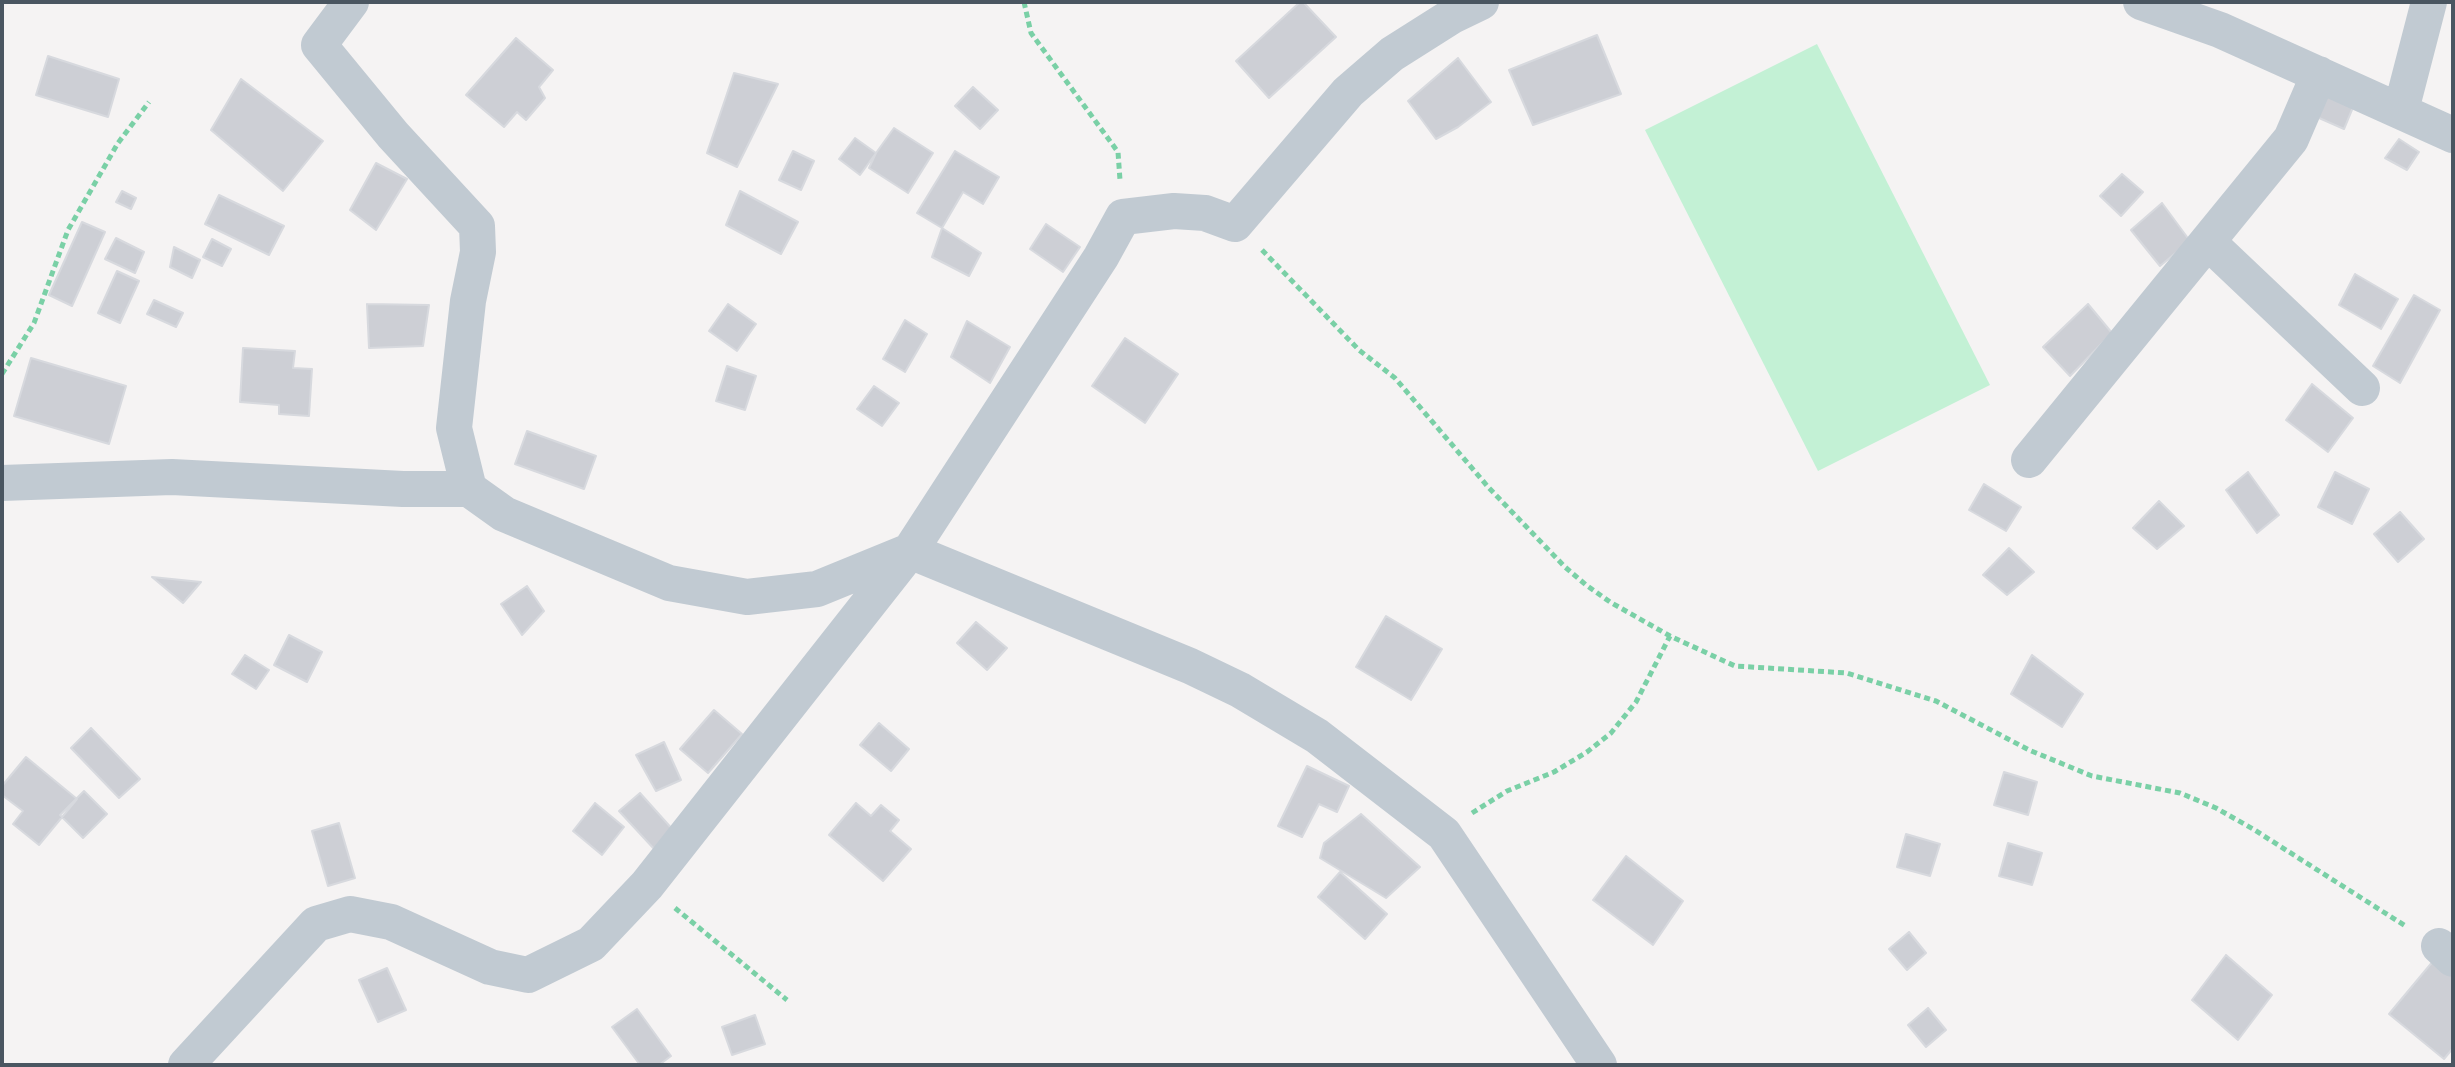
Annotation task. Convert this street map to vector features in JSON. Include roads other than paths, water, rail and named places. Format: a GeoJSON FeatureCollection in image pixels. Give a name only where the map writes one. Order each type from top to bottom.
{"type":"FeatureCollection","features":[{"type":"Feature","properties":{"kind":"street"},"geometry":{"type":"LineString","coordinates":[[351,2],[319,45],[393,135],[477,226],[478,252],[468,301],[454,428],[469,489]]}},
{"type":"Feature","properties":{"kind":"street"},"geometry":{"type":"LineString","coordinates":[[186,1065],[316,924],[350,914],[391,922],[490,967],[528,975],[591,944],[647,885],[910,551],[1101,257],[1123,217],[1174,211],[1205,213],[1235,224],[1348,92],[1392,54],[1452,16],[1481,2]]}},
{"type":"Feature","properties":{"kind":"street"},"geometry":{"type":"LineString","coordinates":[[2141,2],[2220,30],[2453,135]]}},
{"type":"Feature","properties":{"kind":"street"},"geometry":{"type":"LineString","coordinates":[[2401,110],[2429,2]]}},
{"type":"Feature","properties":{"kind":"street"},"geometry":{"type":"LineString","coordinates":[[2029,460],[2291,139],[2319,74]]}},
{"type":"Feature","properties":{"kind":"street"},"geometry":{"type":"LineString","coordinates":[[2208,242],[2362,388]]}},
{"type":"Feature","properties":{"kind":"street"},"geometry":{"type":"LineString","coordinates":[[2,483],[172,477],[403,489],[469,489],[504,514],[669,583],[747,597],[817,589],[910,551],[1190,666],[1240,690],[1317,736],[1444,834],[1599,1065]]}}]}
